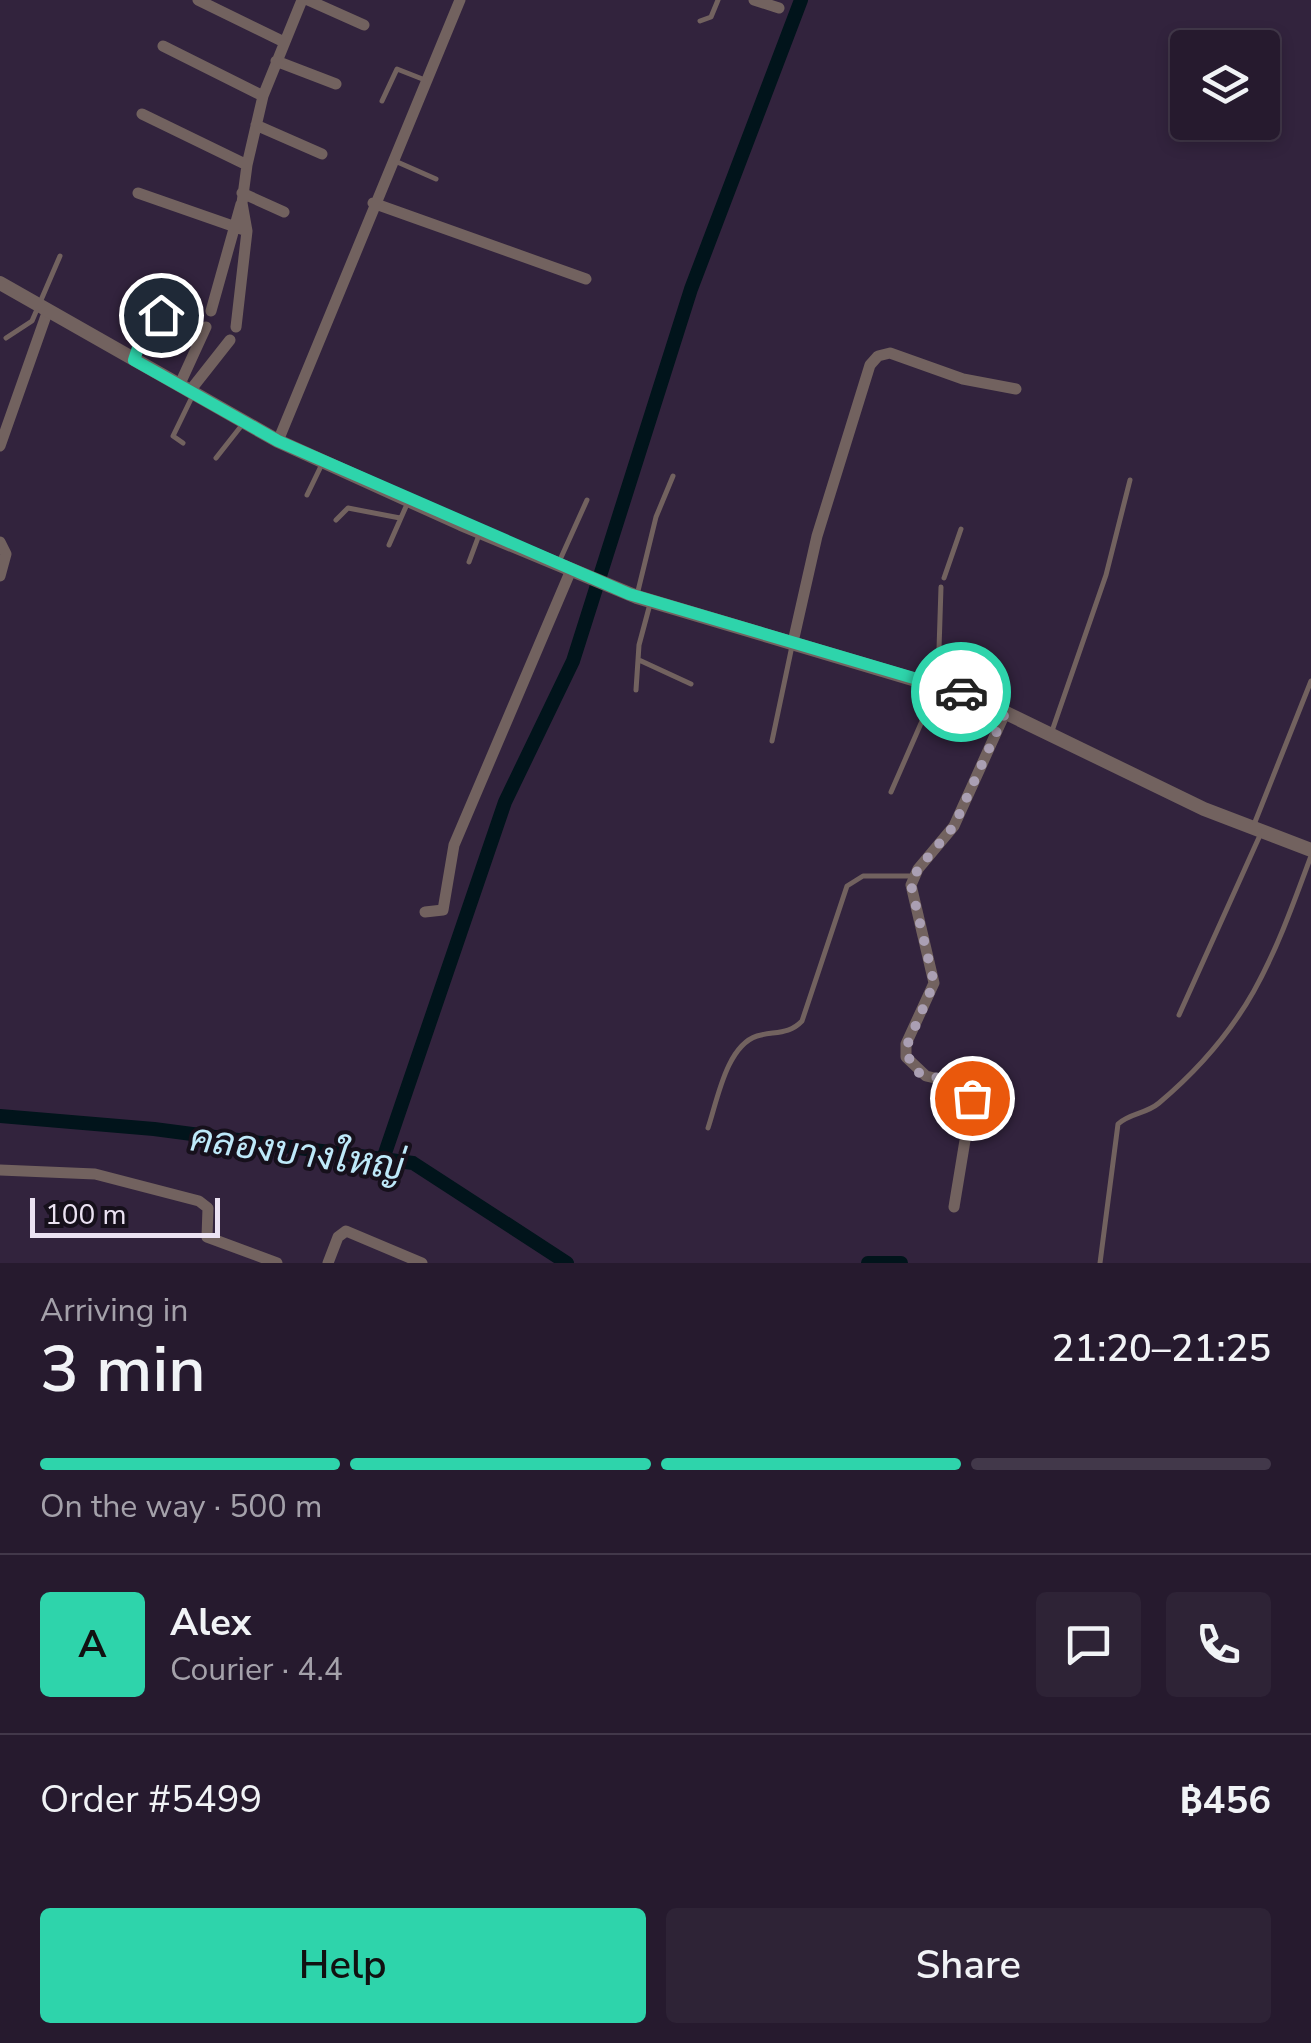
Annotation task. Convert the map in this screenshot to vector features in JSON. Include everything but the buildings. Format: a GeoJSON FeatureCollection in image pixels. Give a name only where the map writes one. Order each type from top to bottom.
{"type":"FeatureCollection","features":[{"type":"Feature","properties":{"kind":"street"},"geometry":{"type":"LineString","coordinates":[[198,0],[284,42]]}},
{"type":"Feature","properties":{"kind":"street"},"geometry":{"type":"LineString","coordinates":[[211,311],[242,198],[263,96],[305,0],[364,25]]}},
{"type":"Feature","properties":{"kind":"street"},"geometry":{"type":"LineString","coordinates":[[278,441],[460,0]]}},
{"type":"Feature","properties":{"kind":"street"},"geometry":{"type":"LineString","coordinates":[[754,0],[779,8]]}},
{"type":"Feature","properties":{"kind":"street"},"geometry":{"type":"LineString","coordinates":[[163,46],[263,96]]}},
{"type":"Feature","properties":{"kind":"street"},"geometry":{"type":"LineString","coordinates":[[276,60],[336,84]]}},
{"type":"Feature","properties":{"kind":"street"},"geometry":{"type":"LineString","coordinates":[[142,114],[247,165]]}},
{"type":"Feature","properties":{"kind":"street"},"geometry":{"type":"LineString","coordinates":[[256,125],[322,154]]}},
{"type":"Feature","properties":{"kind":"street"},"geometry":{"type":"LineString","coordinates":[[138,193],[246,231]]}},
{"type":"Feature","properties":{"kind":"street"},"geometry":{"type":"LineString","coordinates":[[242,198],[284,212]]}},
{"type":"Feature","properties":{"kind":"street"},"geometry":{"type":"LineString","coordinates":[[236,327],[246,231],[242,198]]}},
{"type":"Feature","properties":{"kind":"street"},"geometry":{"type":"LineString","coordinates":[[374,202],[586,279]]}},
{"type":"Feature","properties":{"kind":"street"},"geometry":{"type":"LineString","coordinates":[[0,283],[278,441],[480,532],[639,598],[935,683],[1006,711],[1256,832],[1311,853]]}},
{"type":"Feature","properties":{"kind":"street"},"geometry":{"type":"LineString","coordinates":[[0,446],[44,308]]}},
{"type":"Feature","properties":{"kind":"street"},"geometry":{"type":"LineString","coordinates":[[187,391],[206,326]]}},
{"type":"Feature","properties":{"kind":"street"},"geometry":{"type":"LineString","coordinates":[[187,391],[230,340]]}},
{"type":"Feature","properties":{"kind":"street"},"geometry":{"type":"LineString","coordinates":[[793,642],[832,487],[870,365],[878,356],[890,352],[963,379],[1016,390]]}},
{"type":"Feature","properties":{"kind":"street"},"geometry":{"type":"LineString","coordinates":[[0,542],[6,554],[0,576]]}},
{"type":"Feature","properties":{"kind":"street"},"geometry":{"type":"LineString","coordinates":[[426,912],[444,910],[454,845],[564,567]]}},
{"type":"Feature","properties":{"kind":"street"},"geometry":{"type":"LineString","coordinates":[[954,1207],[972,1098],[965,1085],[916,1072],[906,1057],[906,1044],[934,983],[912,902],[914,876],[954,826],[1006,711]]}},
{"type":"Feature","properties":{"kind":"street"},"geometry":{"type":"LineString","coordinates":[[0,1170],[95,1174],[199,1201],[208,1208],[207,1237],[277,1263]]}},
{"type":"Feature","properties":{"kind":"street"},"geometry":{"type":"LineString","coordinates":[[328,1263],[338,1237],[346,1231],[422,1263]]}},
{"type":"Feature","properties":{"kind":"lane"},"geometry":{"type":"LineString","coordinates":[[700,21],[708,20],[718,0]]}},
{"type":"Feature","properties":{"kind":"lane"},"geometry":{"type":"LineString","coordinates":[[382,101],[397,69],[425,80]]}},
{"type":"Feature","properties":{"kind":"lane"},"geometry":{"type":"LineString","coordinates":[[392,160],[436,179]]}},
{"type":"Feature","properties":{"kind":"lane"},"geometry":{"type":"LineString","coordinates":[[6,338],[26,328],[44,308],[60,256]]}},
{"type":"Feature","properties":{"kind":"lane"},"geometry":{"type":"LineString","coordinates":[[134,360],[142,336],[161,315]]}},
{"type":"Feature","properties":{"kind":"lane"},"geometry":{"type":"LineString","coordinates":[[183,443],[173,436],[187,391]]}},
{"type":"Feature","properties":{"kind":"lane"},"geometry":{"type":"LineString","coordinates":[[216,458],[244,422]]}},
{"type":"Feature","properties":{"kind":"lane"},"geometry":{"type":"LineString","coordinates":[[307,495],[323,462]]}},
{"type":"Feature","properties":{"kind":"lane"},"geometry":{"type":"LineString","coordinates":[[636,690],[639,598],[656,517],[673,476]]}},
{"type":"Feature","properties":{"kind":"lane"},"geometry":{"type":"LineString","coordinates":[[1051,734],[1106,575],[1130,480]]}},
{"type":"Feature","properties":{"kind":"lane"},"geometry":{"type":"LineString","coordinates":[[389,545],[408,500]]}},
{"type":"Feature","properties":{"kind":"lane"},"geometry":{"type":"LineString","coordinates":[[564,567],[587,500]]}},
{"type":"Feature","properties":{"kind":"lane"},"geometry":{"type":"LineString","coordinates":[[336,520],[348,508],[400,518]]}},
{"type":"Feature","properties":{"kind":"lane"},"geometry":{"type":"LineString","coordinates":[[944,578],[961,529]]}},
{"type":"Feature","properties":{"kind":"lane"},"geometry":{"type":"LineString","coordinates":[[469,562],[480,532]]}},
{"type":"Feature","properties":{"kind":"lane"},"geometry":{"type":"LineString","coordinates":[[892,792],[935,683],[941,587]]}},
{"type":"Feature","properties":{"kind":"lane"},"geometry":{"type":"LineString","coordinates":[[772,741],[793,642]]}},
{"type":"Feature","properties":{"kind":"lane"},"geometry":{"type":"LineString","coordinates":[[639,660],[691,684]]}},
{"type":"Feature","properties":{"kind":"lane"},"geometry":{"type":"LineString","coordinates":[[1179,1016],[1256,832],[1311,681]]}},
{"type":"Feature","properties":{"kind":"lane"},"geometry":{"type":"LineString","coordinates":[[1100,1263],[1118,1124],[1160,1103],[1234,1028],[1265,977],[1311,853]]}},
{"type":"Feature","properties":{"kind":"lane"},"geometry":{"type":"LineString","coordinates":[[708,1128],[722,1084],[741,1046],[759,1035],[794,1029],[802,1021],[848,886],[863,876],[914,876]]}},
{"type":"Feature","properties":{"kind":"waterway"},"geometry":{"type":"LineString","coordinates":[[383,1159],[505,802],[573,661],[691,289],[801,0]]}},
{"type":"Feature","properties":{"kind":"waterway","name":"คลองบางใหญ่"},"geometry":{"type":"LineString","coordinates":[[0,1116],[154,1129],[413,1163],[567,1263]]}},
{"type":"Feature","properties":{"kind":"waterway","name":"คลองบางใหญ่"},"geometry":{"type":"LineString","coordinates":[[868,1263],[901,1263]]}},
{"type":"Feature","properties":{"kind":"way so far"},"geometry":{"type":"LineString","coordinates":[[961,692],[1006,711],[954,826],[918,869],[911,885],[922,945],[934,983],[905,1050],[916,1072],[965,1085],[972,1098]]}},
{"type":"Feature","properties":{"kind":"route"},"geometry":{"type":"LineString","coordinates":[[161,315],[142,336],[134,360],[278,441],[637,598],[961,692]]}}]}
